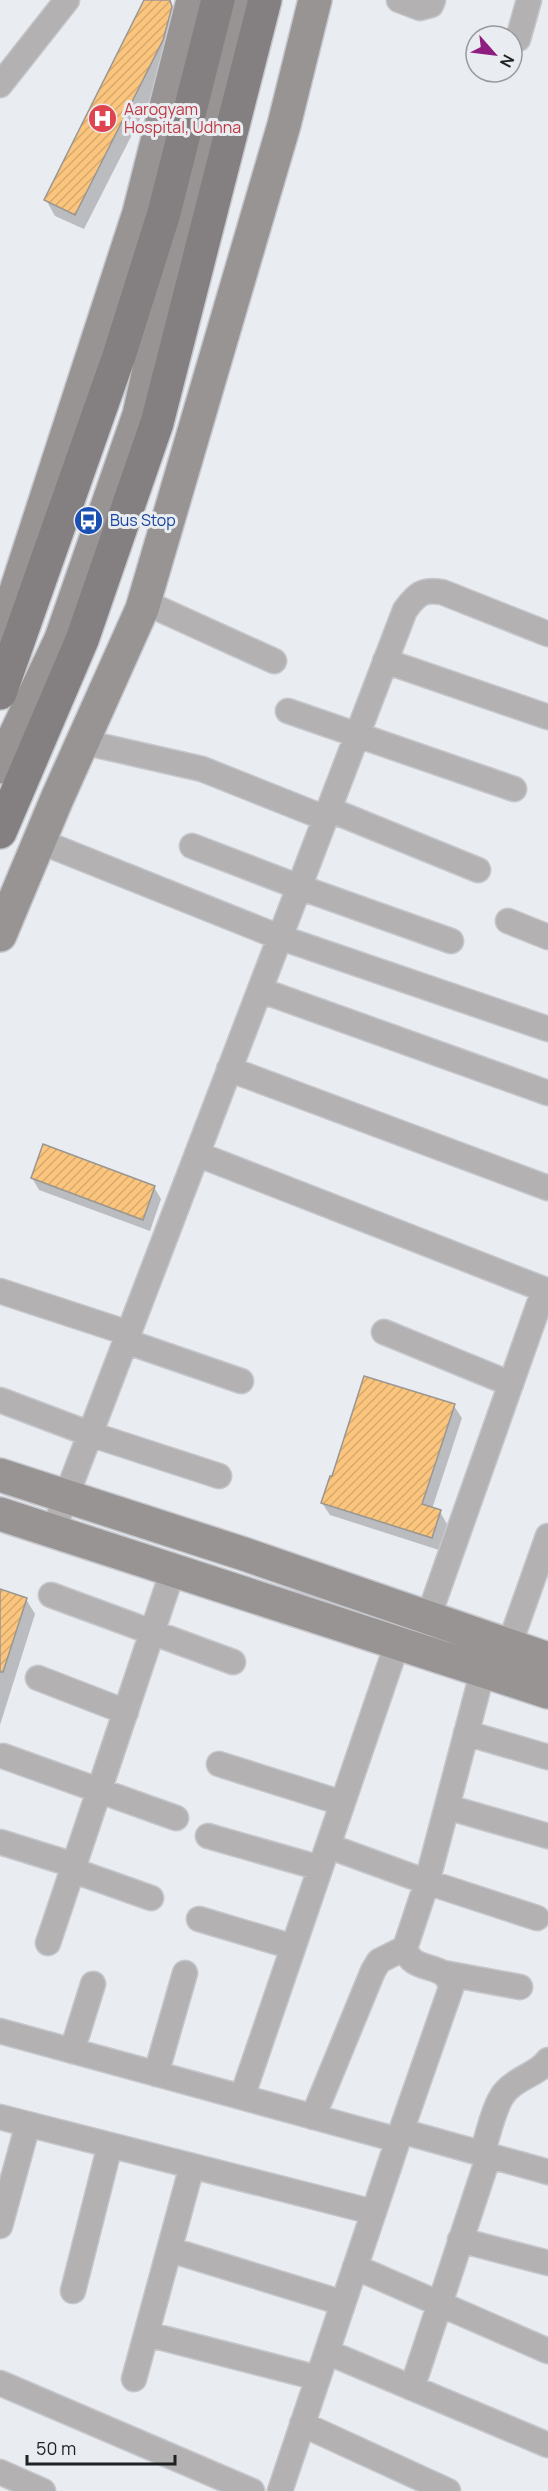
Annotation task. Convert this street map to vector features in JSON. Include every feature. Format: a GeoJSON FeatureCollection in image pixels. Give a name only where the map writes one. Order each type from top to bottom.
{"type":"FeatureCollection","features":[{"type":"Feature","properties":{"kind":"main road"},"geometry":{"type":"LineString","coordinates":[[0,693],[123,345],[164,213],[218,0]]}},
{"type":"Feature","properties":{"kind":"main road"},"geometry":{"type":"LineString","coordinates":[[0,832],[82,640],[157,423],[265,0]]}},
{"type":"Feature","properties":{"kind":"street"},"geometry":{"type":"LineString","coordinates":[[0,85],[67,0]]}},
{"type":"Feature","properties":{"kind":"street"},"geometry":{"type":"LineString","coordinates":[[3,621],[139,213],[193,0]]}},
{"type":"Feature","properties":{"kind":"street"},"geometry":{"type":"LineString","coordinates":[[2,763],[38,633],[120,407],[165,298],[242,0]]}},
{"type":"Feature","properties":{"kind":"street"},"geometry":{"type":"LineString","coordinates":[[0,935],[39,841],[134,630],[144,602],[284,125],[315,0]]}},
{"type":"Feature","properties":{"kind":"street"},"geometry":{"type":"LineString","coordinates":[[399,0],[420,9],[430,5],[433,0]]}},
{"type":"Feature","properties":{"kind":"street"},"geometry":{"type":"LineString","coordinates":[[522,24],[529,0]]}},
{"type":"Feature","properties":{"kind":"street"},"geometry":{"type":"LineString","coordinates":[[53,1531],[405,610],[415,597],[428,590],[442,592],[548,634]]}},
{"type":"Feature","properties":{"kind":"street"},"geometry":{"type":"LineString","coordinates":[[144,602],[274,661]]}},
{"type":"Feature","properties":{"kind":"street"},"geometry":{"type":"LineString","coordinates":[[385,661],[548,717]]}},
{"type":"Feature","properties":{"kind":"street"},"geometry":{"type":"LineString","coordinates":[[288,711],[514,789]]}},
{"type":"Feature","properties":{"kind":"street"},"geometry":{"type":"LineString","coordinates":[[83,742],[202,769],[478,870]]}},
{"type":"Feature","properties":{"kind":"street"},"geometry":{"type":"LineString","coordinates":[[39,841],[279,937],[548,1029]]}},
{"type":"Feature","properties":{"kind":"street"},"geometry":{"type":"LineString","coordinates":[[192,846],[298,888],[451,941]]}},
{"type":"Feature","properties":{"kind":"street"},"geometry":{"type":"LineString","coordinates":[[508,921],[548,937]]}},
{"type":"Feature","properties":{"kind":"street"},"geometry":{"type":"LineString","coordinates":[[260,990],[548,1093]]}},
{"type":"Feature","properties":{"kind":"street"},"geometry":{"type":"LineString","coordinates":[[229,1069],[548,1188]]}},
{"type":"Feature","properties":{"kind":"street"},"geometry":{"type":"LineString","coordinates":[[197,1154],[546,1291],[428,1618]]}},
{"type":"Feature","properties":{"kind":"street"},"geometry":{"type":"LineString","coordinates":[[0,1291],[241,1381]]}},
{"type":"Feature","properties":{"kind":"street"},"geometry":{"type":"LineString","coordinates":[[384,1332],[511,1384]]}},
{"type":"Feature","properties":{"kind":"street"},"geometry":{"type":"LineString","coordinates":[[0,1400],[90,1434],[219,1476]]}},
{"type":"Feature","properties":{"kind":"street"},"geometry":{"type":"LineString","coordinates":[[0,1475],[235,1551],[548,1659]]}},
{"type":"Feature","properties":{"kind":"street"},"geometry":{"type":"LineString","coordinates":[[0,1514],[548,1692]]}},
{"type":"Feature","properties":{"kind":"street"},"geometry":{"type":"LineString","coordinates":[[520,1987],[444,1973],[412,1962],[405,1948],[427,1882],[482,1672],[500,1642],[548,1536]]}},
{"type":"Feature","properties":{"kind":"street"},"geometry":{"type":"LineString","coordinates":[[48,1943],[173,1570]]}},
{"type":"Feature","properties":{"kind":"street"},"geometry":{"type":"LineString","coordinates":[[51,1595],[232,1662]]}},
{"type":"Feature","properties":{"kind":"street"},"geometry":{"type":"LineString","coordinates":[[242,2097],[397,1644]]}},
{"type":"Feature","properties":{"kind":"street"},"geometry":{"type":"LineString","coordinates":[[38,1677],[126,1712]]}},
{"type":"Feature","properties":{"kind":"street"},"geometry":{"type":"LineString","coordinates":[[466,1732],[548,1757]]}},
{"type":"Feature","properties":{"kind":"street"},"geometry":{"type":"LineString","coordinates":[[3,1756],[176,1818]]}},
{"type":"Feature","properties":{"kind":"street"},"geometry":{"type":"LineString","coordinates":[[219,1764],[342,1803]]}},
{"type":"Feature","properties":{"kind":"street"},"geometry":{"type":"LineString","coordinates":[[447,1807],[548,1836]]}},
{"type":"Feature","properties":{"kind":"street"},"geometry":{"type":"LineString","coordinates":[[208,1836],[320,1868]]}},
{"type":"Feature","properties":{"kind":"street"},"geometry":{"type":"LineString","coordinates":[[0,1842],[151,1898]]}},
{"type":"Feature","properties":{"kind":"street"},"geometry":{"type":"LineString","coordinates":[[328,1845],[427,1882],[537,1917]]}},
{"type":"Feature","properties":{"kind":"street"},"geometry":{"type":"LineString","coordinates":[[200,1919],[293,1947]]}},
{"type":"Feature","properties":{"kind":"street"},"geometry":{"type":"LineString","coordinates":[[313,2117],[373,1971],[379,1961],[405,1948]]}},
{"type":"Feature","properties":{"kind":"street"},"geometry":{"type":"LineString","coordinates":[[156,2074],[185,1973]]}},
{"type":"Feature","properties":{"kind":"street"},"geometry":{"type":"LineString","coordinates":[[280,2491],[399,2135],[451,1988],[450,1979],[444,1973]]}},
{"type":"Feature","properties":{"kind":"street"},"geometry":{"type":"LineString","coordinates":[[72,2051],[93,1984]]}},
{"type":"Feature","properties":{"kind":"street"},"geometry":{"type":"LineString","coordinates":[[0,2031],[313,2117],[485,2154],[548,2172]]}},
{"type":"Feature","properties":{"kind":"street"},"geometry":{"type":"LineString","coordinates":[[412,2388],[460,2240],[501,2098],[506,2090],[544,2070]]}},
{"type":"Feature","properties":{"kind":"street"},"geometry":{"type":"LineString","coordinates":[[0,2117],[373,2212]]}},
{"type":"Feature","properties":{"kind":"street"},"geometry":{"type":"LineString","coordinates":[[0,2226],[28,2124]]}},
{"type":"Feature","properties":{"kind":"street"},"geometry":{"type":"LineString","coordinates":[[73,2292],[110,2145]]}},
{"type":"Feature","properties":{"kind":"street"},"geometry":{"type":"LineString","coordinates":[[135,2379],[192,2166]]}},
{"type":"Feature","properties":{"kind":"street"},"geometry":{"type":"LineString","coordinates":[[460,2240],[548,2263]]}},
{"type":"Feature","properties":{"kind":"street"},"geometry":{"type":"LineString","coordinates":[[171,2250],[343,2303]]}},
{"type":"Feature","properties":{"kind":"street"},"geometry":{"type":"LineString","coordinates":[[355,2267],[548,2351]]}},
{"type":"Feature","properties":{"kind":"street"},"geometry":{"type":"LineString","coordinates":[[147,2334],[318,2378]]}},
{"type":"Feature","properties":{"kind":"street"},"geometry":{"type":"LineString","coordinates":[[327,2352],[548,2445]]}},
{"type":"Feature","properties":{"kind":"street"},"geometry":{"type":"LineString","coordinates":[[0,2383],[252,2491]]}},
{"type":"Feature","properties":{"kind":"street"},"geometry":{"type":"LineString","coordinates":[[302,2424],[448,2491]]}},
{"type":"Feature","properties":{"kind":"street"},"geometry":{"type":"LineString","coordinates":[[0,2472],[43,2491]]}},
{"type":"Feature","properties":{"kind":"building"},"geometry":{"type":"Polygon","coordinates":[[[144,0],[170,0],[172,7],[163,40],[75,215],[44,200],[144,0]]]}},
{"type":"Feature","properties":{"kind":"building"},"geometry":{"type":"Polygon","coordinates":[[[43,1144],[155,1186],[143,1220],[31,1178],[43,1144]]]}},
{"type":"Feature","properties":{"kind":"building"},"geometry":{"type":"Polygon","coordinates":[[[364,1376],[455,1404],[422,1504],[441,1510],[432,1538],[321,1503],[364,1376]]]}},
{"type":"Feature","properties":{"kind":"building"},"geometry":{"type":"Polygon","coordinates":[[[0,1589],[27,1598],[3,1672],[0,1672],[0,1589]]]}},
{"type":"Feature","properties":{"kind":"place","name":"Aarogyam Hospital, Udhna"},"geometry":{"type":"Point","coordinates":[103,118]}},
{"type":"Feature","properties":{"kind":"place","name":"Bus Stop"},"geometry":{"type":"Point","coordinates":[89,520]}}]}
